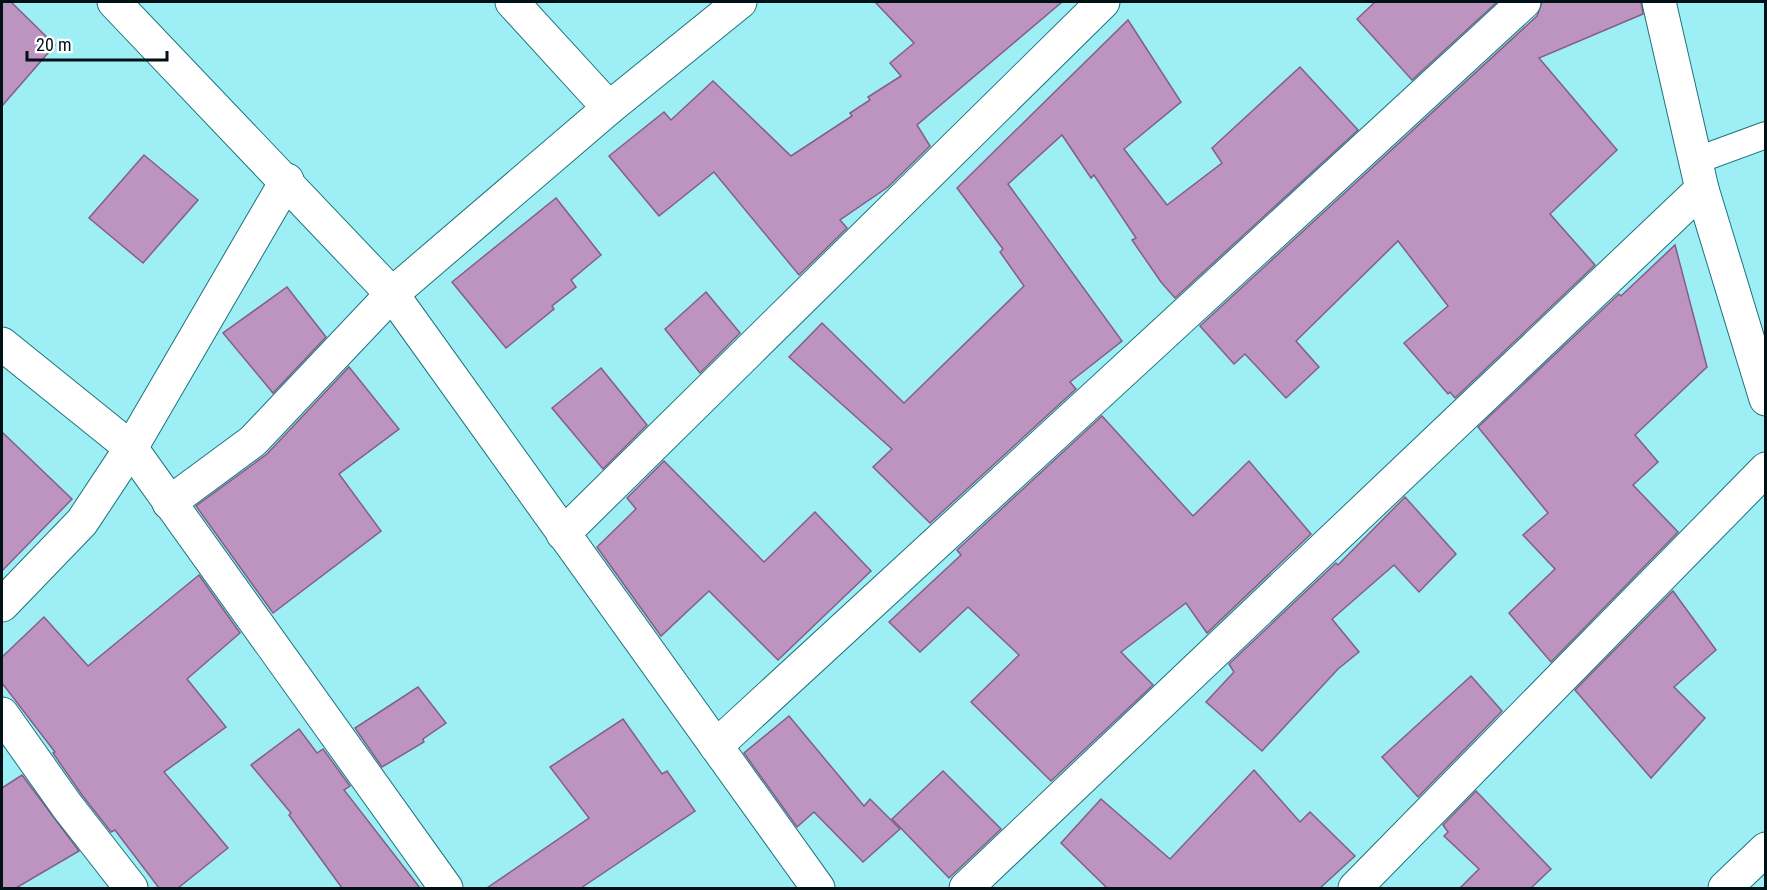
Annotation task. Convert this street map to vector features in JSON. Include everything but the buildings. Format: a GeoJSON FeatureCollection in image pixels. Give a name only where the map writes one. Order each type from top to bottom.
{"type":"FeatureCollection","features":[{"type":"Feature","properties":{"kind":"street"},"geometry":{"type":"LineString","coordinates":[[114,2],[286,180],[392,294],[818,888]]}},
{"type":"Feature","properties":{"kind":"street"},"geometry":{"type":"LineString","coordinates":[[512,2],[609,108]]}},
{"type":"Feature","properties":{"kind":"street"},"geometry":{"type":"LineString","coordinates":[[169,503],[253,441],[392,294],[609,108],[740,2]]}},
{"type":"Feature","properties":{"kind":"street"},"geometry":{"type":"LineString","coordinates":[[563,534],[1103,2]]}},
{"type":"Feature","properties":{"kind":"street"},"geometry":{"type":"LineString","coordinates":[[716,746],[1524,2]]}},
{"type":"Feature","properties":{"kind":"street"},"geometry":{"type":"LineString","coordinates":[[1659,2],[1699,175],[1766,399]]}},
{"type":"Feature","properties":{"kind":"street"},"geometry":{"type":"LineString","coordinates":[[966,888],[1699,175]]}},
{"type":"Feature","properties":{"kind":"street"},"geometry":{"type":"LineString","coordinates":[[2,604],[82,522],[131,448],[286,180]]}},
{"type":"Feature","properties":{"kind":"street"},"geometry":{"type":"LineString","coordinates":[[2,344],[131,448],[446,888]]}},
{"type":"Feature","properties":{"kind":"street"},"geometry":{"type":"LineString","coordinates":[[1355,888],[1766,469]]}},
{"type":"Feature","properties":{"kind":"street"},"geometry":{"type":"LineString","coordinates":[[2,714],[67,806],[131,888]]}},
{"type":"Feature","properties":{"kind":"street"},"geometry":{"type":"LineString","coordinates":[[1725,888],[1766,849]]}},
{"type":"Feature","properties":{"kind":"lane"},"geometry":{"type":"LineString","coordinates":[[1699,175],[1766,135]]}}]}
